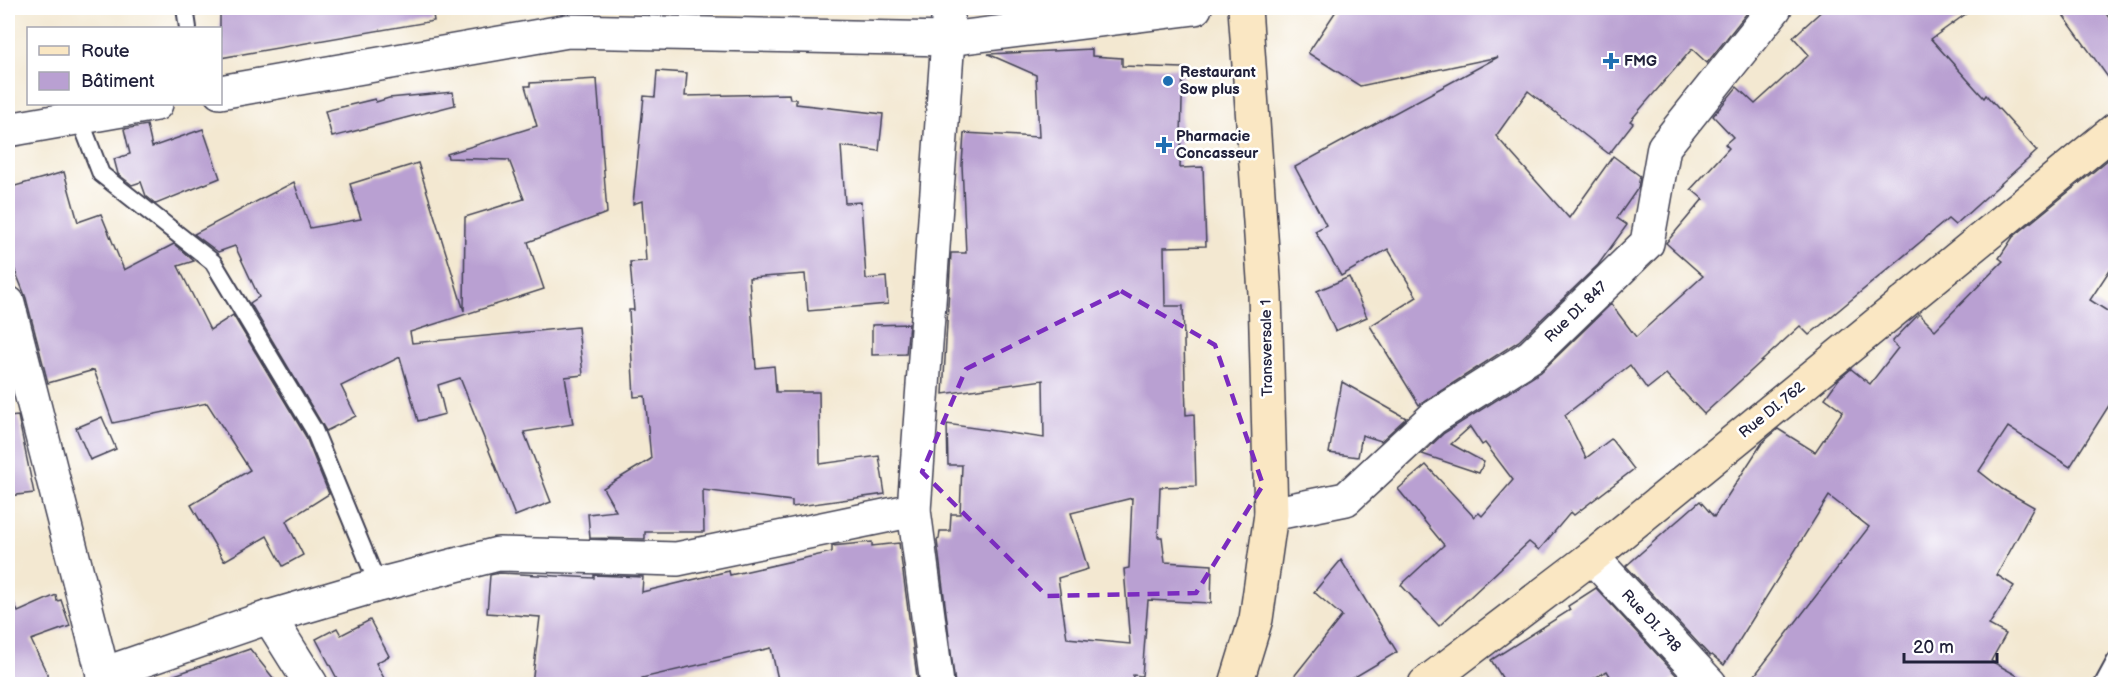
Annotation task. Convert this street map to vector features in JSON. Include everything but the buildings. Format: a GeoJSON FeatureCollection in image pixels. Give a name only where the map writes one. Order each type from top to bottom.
{"type":"FeatureCollection","features":[{"type":"Feature","properties":{"kind":"street"},"geometry":{"type":"LineString","coordinates":[[222,92],[568,19],[948,23],[1196,8]]}},
{"type":"Feature","properties":{"kind":"street","name":"Transversale 1"},"geometry":{"type":"LineString","coordinates":[[1236,684],[1256,619],[1271,514],[1265,292],[1245,8]]}},
{"type":"Feature","properties":{"kind":"street","name":"Rue DI. 847"},"geometry":{"type":"LineString","coordinates":[[1271,514],[1346,499],[1433,418],[1531,356],[1647,243],[1665,147],[1774,8]]}},
{"type":"Feature","properties":{"kind":"street"},"geometry":{"type":"LineString","coordinates":[[937,684],[914,510],[948,23]]}},
{"type":"Feature","properties":{"kind":"street"},"geometry":{"type":"LineString","coordinates":[[8,130],[150,105]]}},
{"type":"Feature","properties":{"kind":"street","name":"Rue DI. 762"},"geometry":{"type":"LineString","coordinates":[[1425,684],[1592,557],[2115,129]]}},
{"type":"Feature","properties":{"kind":"street"},"geometry":{"type":"LineString","coordinates":[[8,303],[102,679],[269,617],[378,585],[498,554],[677,559],[914,510]]}},
{"type":"Feature","properties":{"kind":"street","name":"Rue DI. 798"},"geometry":{"type":"LineString","coordinates":[[1592,557],[1710,684]]}},
{"type":"Feature","properties":{"kind":"street"},"geometry":{"type":"LineString","coordinates":[[269,617],[310,684]]}},
{"type":"Feature","properties":{"kind":"lane"},"geometry":{"type":"LineString","coordinates":[[185,8],[188,27]]}},
{"type":"Feature","properties":{"kind":"lane"},"geometry":{"type":"LineString","coordinates":[[79,117],[100,174],[213,262],[314,430],[378,585]]}},
{"type":"Feature","properties":{"kind":"lane"},"geometry":{"type":"LineString","coordinates":[[2103,684],[2115,660]]}},
{"type":"Feature","properties":{"kind":"highlighted area"},"geometry":{"type":"Polygon","coordinates":[[[1121,291],[1215,345],[1263,485],[1196,593],[1047,596],[922,472],[966,369],[1121,291]]]}},
{"type":"Feature","properties":{"kind":"place","name":"FMG"},"geometry":{"type":"Point","coordinates":[1611,61]}},
{"type":"Feature","properties":{"kind":"place","name":"Restaurant Sow plus"},"geometry":{"type":"Point","coordinates":[1168,81]}},
{"type":"Feature","properties":{"kind":"place","name":"Pharmacie Concasseur"},"geometry":{"type":"Point","coordinates":[1164,145]}}]}
